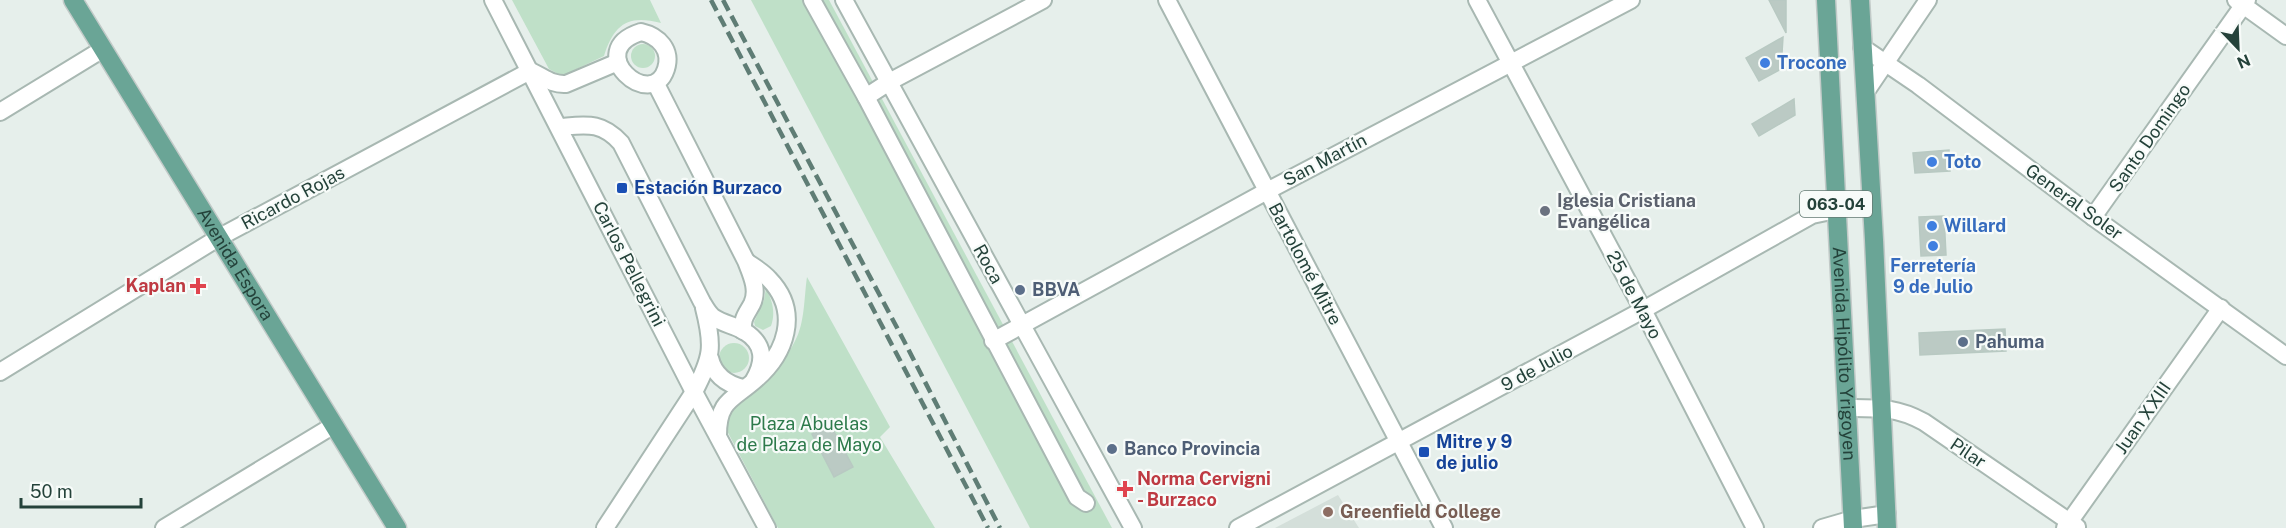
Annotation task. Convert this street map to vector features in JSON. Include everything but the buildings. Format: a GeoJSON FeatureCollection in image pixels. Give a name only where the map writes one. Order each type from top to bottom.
{"type":"FeatureCollection","features":[{"type":"Feature","properties":{"kind":"main road","name":"Avenida Espora"},"geometry":{"type":"LineString","coordinates":[[74,0],[397,528]]}},
{"type":"Feature","properties":{"kind":"main road","name":"Avenida Hipólito Yrigoyen"},"geometry":{"type":"LineString","coordinates":[[1826,0],[1853,524]]}},
{"type":"Feature","properties":{"kind":"main road","name":"Avenida Hipólito Yrigoyen"},"geometry":{"type":"LineString","coordinates":[[1860,0],[1887,521]]}},
{"type":"Feature","properties":{"kind":"street","name":"Carlos Pellegrini"},"geometry":{"type":"LineString","coordinates":[[493,0],[694,392],[767,528]]}},
{"type":"Feature","properties":{"kind":"street"},"geometry":{"type":"LineString","coordinates":[[812,0],[866,97],[1077,497],[1086,503]]}},
{"type":"Feature","properties":{"kind":"street","name":"Roca"},"geometry":{"type":"LineString","coordinates":[[844,0],[1133,528]]}},
{"type":"Feature","properties":{"kind":"street"},"geometry":{"type":"LineString","coordinates":[[866,97],[888,82],[1043,0]]}},
{"type":"Feature","properties":{"kind":"street","name":"Bartolomé Mitre"},"geometry":{"type":"LineString","coordinates":[[1167,0],[1444,528]]}},
{"type":"Feature","properties":{"kind":"street","name":"25 de Mayo"},"geometry":{"type":"LineString","coordinates":[[1477,0],[1643,310],[1755,528]]}},
{"type":"Feature","properties":{"kind":"street","name":"San Martín"},"geometry":{"type":"LineString","coordinates":[[993,340],[1267,191],[1631,0]]}},
{"type":"Feature","properties":{"kind":"street"},"geometry":{"type":"LineString","coordinates":[[1864,93],[1928,0]]}},
{"type":"Feature","properties":{"kind":"street"},"geometry":{"type":"LineString","coordinates":[[2242,2],[2286,36]]}},
{"type":"Feature","properties":{"kind":"street","name":"Santo Domingo"},"geometry":{"type":"LineString","coordinates":[[2094,217],[2242,2]]}},
{"type":"Feature","properties":{"kind":"street"},"geometry":{"type":"LineString","coordinates":[[641,32],[654,35],[662,41],[668,64],[664,76],[656,84],[648,86],[635,82],[622,70],[618,62],[617,53],[621,44],[629,36],[641,32]]}},
{"type":"Feature","properties":{"kind":"street","name":"General Soler"},"geometry":{"type":"LineString","coordinates":[[1862,48],[1918,85],[2094,217],[2286,356]]}},
{"type":"Feature","properties":{"kind":"street"},"geometry":{"type":"LineString","coordinates":[[0,112],[103,49]]}},
{"type":"Feature","properties":{"kind":"street"},"geometry":{"type":"LineString","coordinates":[[530,71],[558,85],[566,84],[618,62]]}},
{"type":"Feature","properties":{"kind":"street","name":"Ricardo Rojas"},"geometry":{"type":"LineString","coordinates":[[0,372],[218,238],[530,71]]}},
{"type":"Feature","properties":{"kind":"street"},"geometry":{"type":"LineString","coordinates":[[656,84],[754,280],[755,294],[752,304],[745,312],[736,318],[717,319]]}},
{"type":"Feature","properties":{"kind":"street"},"geometry":{"type":"LineString","coordinates":[[559,127],[600,126],[613,134],[621,143],[711,316],[743,331],[756,340],[761,353],[762,367],[749,384],[731,385],[712,369],[711,335],[702,302]]}},
{"type":"Feature","properties":{"kind":"street","name":"9 de Julio"},"geometry":{"type":"LineString","coordinates":[[1238,528],[1643,310],[1812,215],[1836,210]]}},
{"type":"Feature","properties":{"kind":"street"},"geometry":{"type":"LineString","coordinates":[[718,435],[718,422],[722,410],[776,354],[786,336],[788,322],[785,306],[770,279],[746,261]]}},
{"type":"Feature","properties":{"kind":"street","name":"Juan XXIII"},"geometry":{"type":"LineString","coordinates":[[2070,526],[2221,309]]}},
{"type":"Feature","properties":{"kind":"street"},"geometry":{"type":"LineString","coordinates":[[743,331],[742,320],[745,312]]}},
{"type":"Feature","properties":{"kind":"street"},"geometry":{"type":"LineString","coordinates":[[605,528],[694,392],[718,337],[728,332],[743,331]]}},
{"type":"Feature","properties":{"kind":"street","name":"Pilar"},"geometry":{"type":"LineString","coordinates":[[1848,408],[1881,408],[1907,413],[2070,526]]}},
{"type":"Feature","properties":{"kind":"street"},"geometry":{"type":"LineString","coordinates":[[164,528],[334,425]]}},
{"type":"Feature","properties":{"kind":"street"},"geometry":{"type":"LineString","coordinates":[[1822,528],[1887,521]]}},
{"type":"Feature","properties":{"kind":"shaded area","name":"Greenfield College"},"geometry":{"type":"Polygon","coordinates":[[[1338,495],[1359,528],[1275,528],[1338,495]]]}},
{"type":"Feature","properties":{"kind":"green space"},"geometry":{"type":"Polygon","coordinates":[[[512,0],[650,0],[661,23],[631,21],[612,36],[604,56],[562,76],[549,69],[512,0]]]}},
{"type":"Feature","properties":{"kind":"green space"},"geometry":{"type":"Polygon","coordinates":[[[751,0],[829,0],[1112,528],[1030,528],[751,0]]]}},
{"type":"Feature","properties":{"kind":"green space"},"geometry":{"type":"Polygon","coordinates":[[[643,44],[652,47],[655,56],[652,65],[643,68],[634,65],[631,56],[634,47],[643,44]]]}},
{"type":"Feature","properties":{"kind":"green space","name":"Plaza Abuelas de Plaza de Mayo"},"geometry":{"type":"Polygon","coordinates":[[[807,277],[890,427],[880,437],[935,528],[778,528],[725,427],[735,406],[772,372],[792,347],[801,326],[807,277]]]}},
{"type":"Feature","properties":{"kind":"green space"},"geometry":{"type":"Polygon","coordinates":[[[766,288],[772,302],[773,316],[771,326],[763,330],[755,326],[754,322],[764,300],[766,288]]]}},
{"type":"Feature","properties":{"kind":"green space"},"geometry":{"type":"Polygon","coordinates":[[[734,343],[745,347],[749,358],[745,369],[734,373],[723,369],[719,358],[723,347],[734,343]]]}},
{"type":"Feature","properties":{"kind":"railway"},"geometry":{"type":"LineString","coordinates":[[711,0],[988,528]]}},
{"type":"Feature","properties":{"kind":"railway"},"geometry":{"type":"LineString","coordinates":[[723,0],[903,339],[1000,528]]}},
{"type":"Feature","properties":{"kind":"place","name":"Trocone"},"geometry":{"type":"Point","coordinates":[1765,63]}},
{"type":"Feature","properties":{"kind":"place","name":"Toto"},"geometry":{"type":"Point","coordinates":[1932,162]}},
{"type":"Feature","properties":{"kind":"place","name":"Estación Burzaco"},"geometry":{"type":"Point","coordinates":[622,188]}},
{"type":"Feature","properties":{"kind":"place","name":"Iglesia Cristiana Evangélica"},"geometry":{"type":"Point","coordinates":[1545,211]}},
{"type":"Feature","properties":{"kind":"place","name":"Willard"},"geometry":{"type":"Point","coordinates":[1932,226]}},
{"type":"Feature","properties":{"kind":"place","name":"Ferretería 9 de Julio"},"geometry":{"type":"Point","coordinates":[1933,246]}},
{"type":"Feature","properties":{"kind":"place","name":"Kaplan"},"geometry":{"type":"Point","coordinates":[198,286]}},
{"type":"Feature","properties":{"kind":"place","name":"BBVA"},"geometry":{"type":"Point","coordinates":[1020,290]}},
{"type":"Feature","properties":{"kind":"place","name":"Pahuma"},"geometry":{"type":"Point","coordinates":[1963,342]}},
{"type":"Feature","properties":{"kind":"place","name":"Banco Provincia"},"geometry":{"type":"Point","coordinates":[1112,449]}},
{"type":"Feature","properties":{"kind":"place","name":"Mitre y 9 de julio"},"geometry":{"type":"Point","coordinates":[1424,452]}},
{"type":"Feature","properties":{"kind":"place","name":"Norma Cervigni - Burzaco"},"geometry":{"type":"Point","coordinates":[1125,489]}},
{"type":"Feature","properties":{"kind":"place","name":"Greenfield College"},"geometry":{"type":"Point","coordinates":[1328,512]}}]}
